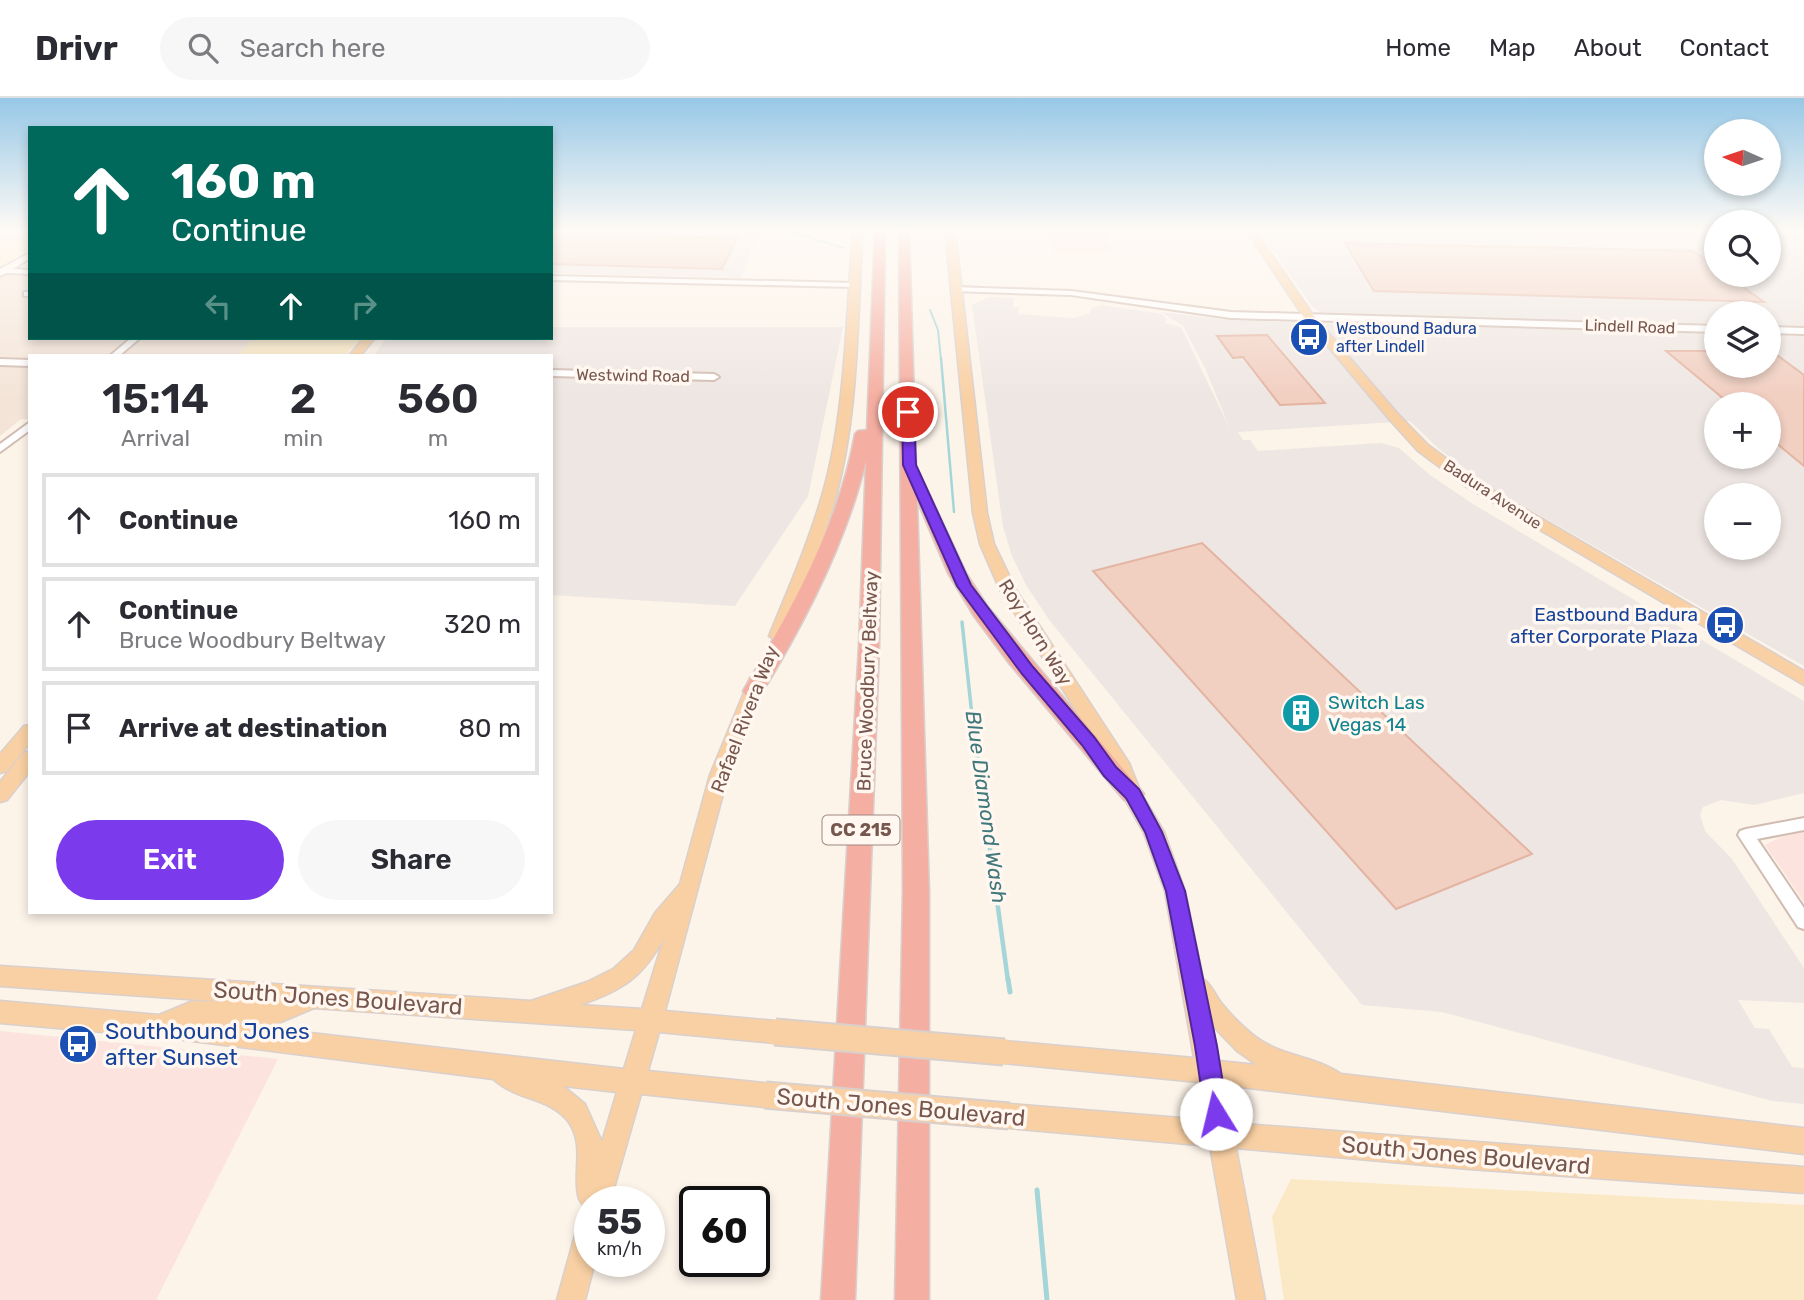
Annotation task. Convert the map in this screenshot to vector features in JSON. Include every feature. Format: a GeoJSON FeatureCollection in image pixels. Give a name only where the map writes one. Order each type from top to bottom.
{"type":"FeatureCollection","features":[{"type":"Feature","properties":{"kind":"highway","name":"Bruce Woodbury Beltway"},"geometry":{"type":"LineString","coordinates":[[838,1300],[869,646],[879,286]]}},
{"type":"Feature","properties":{"kind":"highway","name":"Bruce Woodbury Beltway"},"geometry":{"type":"LineString","coordinates":[[905,286],[916,892],[912,1300]]}},
{"type":"Feature","properties":{"kind":"highway"},"geometry":{"type":"LineString","coordinates":[[753,691],[774,659],[830,544],[851,492],[860,455],[869,377],[877,360]]}},
{"type":"Feature","properties":{"kind":"highway"},"geometry":{"type":"LineString","coordinates":[[909,465],[930,506],[953,565],[981,611],[1110,771],[1132,794]]}},
{"type":"Feature","properties":{"kind":"main road","name":"Rafael Rivera Way"},"geometry":{"type":"LineString","coordinates":[[602,1186],[690,886],[719,775],[805,570],[830,494],[843,429],[854,286]]}},
{"type":"Feature","properties":{"kind":"main road","name":"Badura Avenue"},"geometry":{"type":"LineString","coordinates":[[1287,286],[1308,317],[1423,447],[1472,484],[1804,679]]}},
{"type":"Feature","properties":{"kind":"main road","name":"Roy Horn Way"},"geometry":{"type":"LineString","coordinates":[[956,289],[979,513],[987,544],[1014,600],[1122,768],[1132,794],[1153,832],[1175,891],[1194,979],[1251,1300]]}},
{"type":"Feature","properties":{"kind":"main road"},"geometry":{"type":"LineString","coordinates":[[356,354],[367,340]]}},
{"type":"Feature","properties":{"kind":"main road"},"geometry":{"type":"LineString","coordinates":[[0,766],[28,733]]}},
{"type":"Feature","properties":{"kind":"main road"},"geometry":{"type":"LineString","coordinates":[[0,795],[28,760]]}},
{"type":"Feature","properties":{"kind":"main road"},"geometry":{"type":"LineString","coordinates":[[523,1011],[561,1002],[621,976],[642,957],[663,919],[690,886]]}},
{"type":"Feature","properties":{"kind":"main road","name":"South Jones Boulevard"},"geometry":{"type":"LineString","coordinates":[[0,976],[650,1020],[1004,1052],[1487,1104],[1673,1129],[1804,1141]]}},
{"type":"Feature","properties":{"kind":"main road"},"geometry":{"type":"LineString","coordinates":[[1194,979],[1213,1011],[1245,1043],[1266,1057],[1316,1071],[1340,1088]]}},
{"type":"Feature","properties":{"kind":"main road"},"geometry":{"type":"LineString","coordinates":[[160,1026],[193,1012],[276,1013],[315,996]]}},
{"type":"Feature","properties":{"kind":"main road","name":"South Jones Boulevard"},"geometry":{"type":"LineString","coordinates":[[0,1012],[160,1026],[499,1068],[765,1095],[1220,1135],[1804,1180]]}},
{"type":"Feature","properties":{"kind":"main road"},"geometry":{"type":"LineString","coordinates":[[499,1068],[520,1085],[554,1094],[575,1108],[588,1131],[592,1152],[591,1186]]}},
{"type":"Feature","properties":{"kind":"main road"},"geometry":{"type":"LineString","coordinates":[[571,1300],[577,1277]]}},
{"type":"Feature","properties":{"kind":"street","name":"Lindell Road"},"geometry":{"type":"LineString","coordinates":[[956,289],[1071,293],[1231,315],[1704,329]]}},
{"type":"Feature","properties":{"kind":"street"},"geometry":{"type":"LineString","coordinates":[[1781,330],[1804,331]]}},
{"type":"Feature","properties":{"kind":"street"},"geometry":{"type":"LineString","coordinates":[[116,354],[134,340]]}},
{"type":"Feature","properties":{"kind":"street"},"geometry":{"type":"LineString","coordinates":[[0,362],[28,363]]}},
{"type":"Feature","properties":{"kind":"street","name":"Westwind Road"},"geometry":{"type":"LineString","coordinates":[[553,373],[714,377]]}},
{"type":"Feature","properties":{"kind":"street"},"geometry":{"type":"LineString","coordinates":[[0,449],[28,427]]}},
{"type":"Feature","properties":{"kind":"street"},"geometry":{"type":"LineString","coordinates":[[1804,824],[1746,835],[1804,922]]}},
{"type":"Feature","properties":{"kind":"shaded area"},"geometry":{"type":"Polygon","coordinates":[[[0,286],[28,286],[28,340],[252,340],[239,354],[28,354],[28,419],[21,419],[0,436],[0,286]]]}},
{"type":"Feature","properties":{"kind":"shaded area"},"geometry":{"type":"Polygon","coordinates":[[[1298,286],[1804,286],[1804,666],[1487,485],[1439,449],[1410,421],[1238,432],[1243,440],[1250,440],[1258,451],[1381,443],[1399,448],[1430,475],[1473,504],[1804,701],[1804,793],[1754,805],[1721,800],[1703,807],[1700,815],[1705,831],[1732,859],[1804,968],[1804,1003],[1738,1000],[1755,1028],[1769,1029],[1792,1067],[1804,1068],[1804,1104],[1772,1101],[1442,1012],[1362,1005],[1050,621],[1026,585],[1012,556],[1003,527],[972,305],[989,297],[1014,298],[1013,307],[1019,307],[1018,314],[1074,318],[1090,313],[1091,308],[1102,305],[1161,314],[1167,319],[1165,323],[1181,327],[1231,431],[1205,368],[1183,326],[1161,312],[1229,320],[1335,324],[1311,305],[1298,286]]]}},
{"type":"Feature","properties":{"kind":"shaded area"},"geometry":{"type":"Polygon","coordinates":[[[553,327],[843,327],[808,496],[735,606],[553,595],[553,354],[375,354],[385,340],[553,340],[553,327]]]}},
{"type":"Feature","properties":{"kind":"shaded area"},"geometry":{"type":"Polygon","coordinates":[[[1804,831],[1804,902],[1765,845],[1783,836],[1804,831]]]}},
{"type":"Feature","properties":{"kind":"shaded area"},"geometry":{"type":"Polygon","coordinates":[[[0,1031],[278,1059],[156,1300],[0,1300],[0,1031]]]}},
{"type":"Feature","properties":{"kind":"sand"},"geometry":{"type":"Polygon","coordinates":[[[252,340],[359,340],[347,354],[239,354],[252,340]]]}},
{"type":"Feature","properties":{"kind":"sand"},"geometry":{"type":"Polygon","coordinates":[[[1291,1179],[1804,1205],[1804,1300],[1284,1300],[1272,1217],[1291,1179]]]}},
{"type":"Feature","properties":{"kind":"building"},"geometry":{"type":"Polygon","coordinates":[[[1371,286],[1743,287],[1763,301],[1374,291],[1371,286]]]}},
{"type":"Feature","properties":{"kind":"building"},"geometry":{"type":"Polygon","coordinates":[[[1267,335],[1325,403],[1280,405],[1243,357],[1233,358],[1217,336],[1267,335]]]}},
{"type":"Feature","properties":{"kind":"building"},"geometry":{"type":"Polygon","coordinates":[[[1666,351],[1704,351],[1704,378],[1781,378],[1781,358],[1804,375],[1804,466],[1781,447],[1781,392],[1716,392],[1666,351]]]}},
{"type":"Feature","properties":{"kind":"building","name":"Switch Las Vegas 14"},"geometry":{"type":"Polygon","coordinates":[[[1202,543],[1532,854],[1396,909],[1093,571],[1202,543]]]}},
{"type":"Feature","properties":{"kind":"waterway"},"geometry":{"type":"LineString","coordinates":[[930,310],[938,330],[941,360]]}},
{"type":"Feature","properties":{"kind":"waterway"},"geometry":{"type":"LineString","coordinates":[[941,358],[954,512]]}},
{"type":"Feature","properties":{"kind":"waterway","name":"Blue Diamond Wash"},"geometry":{"type":"LineString","coordinates":[[962,622],[973,725]]}},
{"type":"Feature","properties":{"kind":"waterway","name":"Blue Diamond Wash"},"geometry":{"type":"LineString","coordinates":[[973,724],[1008,981]]}},
{"type":"Feature","properties":{"kind":"waterway","name":"Blue Diamond Wash"},"geometry":{"type":"LineString","coordinates":[[1008,979],[1010,992]]}},
{"type":"Feature","properties":{"kind":"waterway","name":"Blue Diamond Wash"},"geometry":{"type":"LineString","coordinates":[[1037,1190],[1047,1300]]}},
{"type":"Feature","properties":{"kind":"place","name":"Westbound Badura after Lindell"},"geometry":{"type":"Point","coordinates":[1309,337]}},
{"type":"Feature","properties":{"kind":"place","name":"Eastbound Badura after Corporate Plaza"},"geometry":{"type":"Point","coordinates":[1725,625]}},
{"type":"Feature","properties":{"kind":"place","name":"Switch Las Vegas 14"},"geometry":{"type":"Point","coordinates":[1301,713]}},
{"type":"Feature","properties":{"kind":"place","name":"Southbound Jones after Sunset"},"geometry":{"type":"Point","coordinates":[78,1044]}},
{"type":"Feature","properties":{"kind":"route"},"geometry":{"type":"LineString","coordinates":[[908,412],[909,465],[930,506],[945,548],[964,586],[1028,671],[1132,794],[1153,832],[1175,891],[1194,979],[1216,1114]]}}]}
